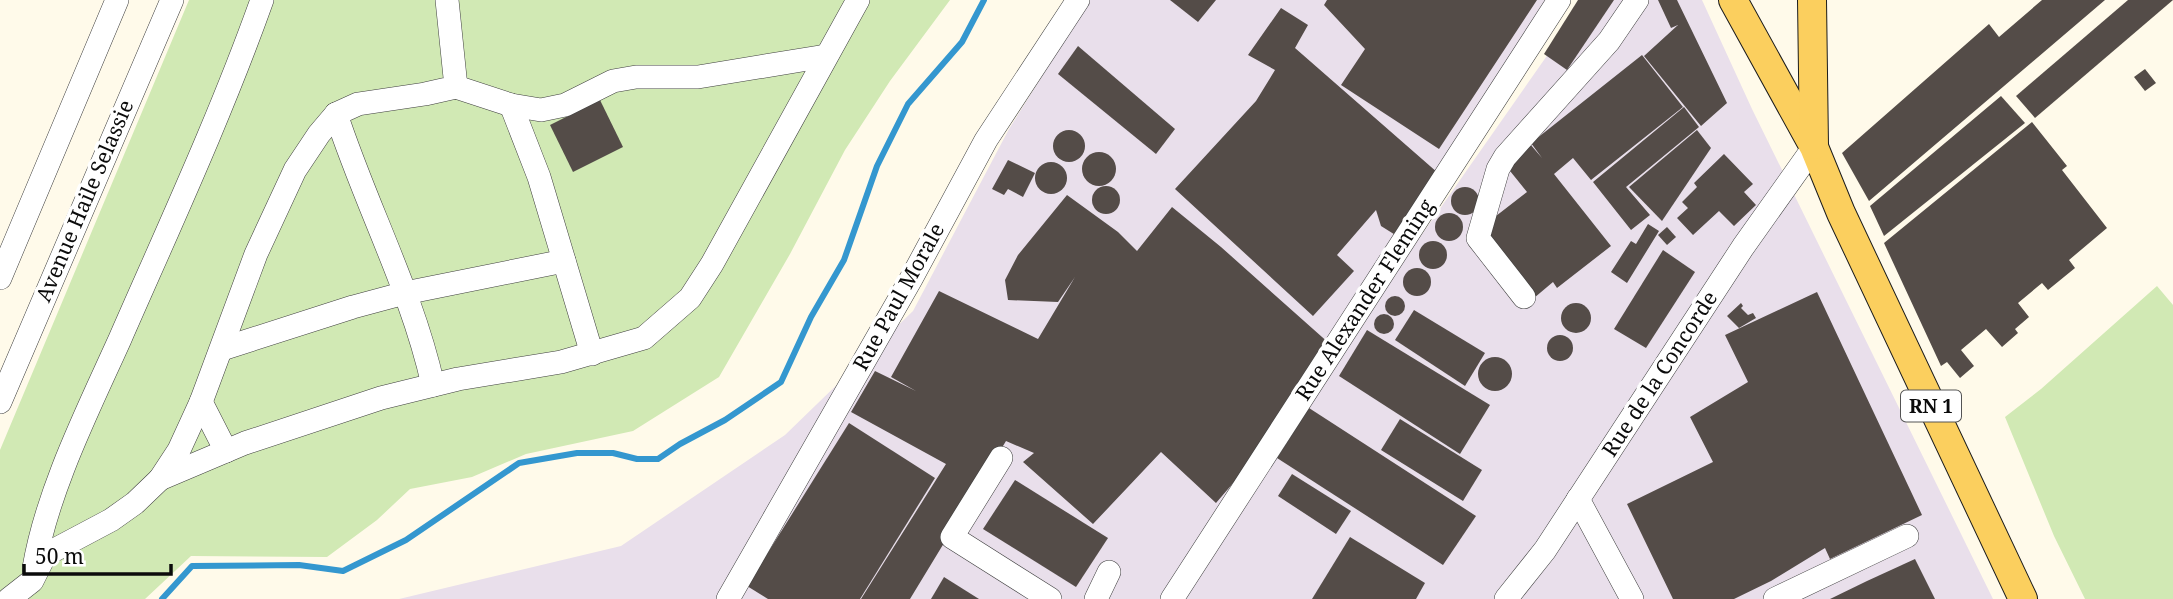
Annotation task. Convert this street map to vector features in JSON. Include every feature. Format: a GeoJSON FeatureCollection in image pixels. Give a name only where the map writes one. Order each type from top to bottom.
{"type":"FeatureCollection","features":[{"type":"Feature","properties":{"kind":"main road","name":"RN 1"},"geometry":{"type":"LineString","coordinates":[[1733,0],[1814,147],[1841,213],[2023,599]]}},
{"type":"Feature","properties":{"kind":"main road"},"geometry":{"type":"LineString","coordinates":[[1812,0],[1814,147]]}},
{"type":"Feature","properties":{"kind":"street"},"geometry":{"type":"LineString","coordinates":[[0,278],[117,0]]}},
{"type":"Feature","properties":{"kind":"street","name":"Avenue Haile Selassie"},"geometry":{"type":"LineString","coordinates":[[0,402],[172,0]]}},
{"type":"Feature","properties":{"kind":"street"},"geometry":{"type":"LineString","coordinates":[[32,581],[37,549],[51,504],[90,406],[237,70],[262,0]]}},
{"type":"Feature","properties":{"kind":"street"},"geometry":{"type":"LineString","coordinates":[[447,0],[456,87]]}},
{"type":"Feature","properties":{"kind":"street"},"geometry":{"type":"LineString","coordinates":[[159,479],[226,451],[381,398],[433,385],[561,362],[644,338],[690,298],[712,264],[858,0]]}},
{"type":"Feature","properties":{"kind":"street","name":"Rue Paul Morale"},"geometry":{"type":"LineString","coordinates":[[728,599],[911,279],[986,140],[1078,0]]}},
{"type":"Feature","properties":{"kind":"street","name":"Rue Alexander Fleming"},"geometry":{"type":"LineString","coordinates":[[1172,599],[1559,0]]}},
{"type":"Feature","properties":{"kind":"street"},"geometry":{"type":"LineString","coordinates":[[1524,297],[1478,237],[1498,169],[1505,157],[1609,41],[1637,0]]}},
{"type":"Feature","properties":{"kind":"street"},"geometry":{"type":"LineString","coordinates":[[9,599],[32,581],[45,555],[111,520],[135,503],[159,479],[179,450],[222,349],[256,254],[295,170],[336,114],[358,104],[456,87],[511,105],[541,110],[565,105],[613,80],[636,77],[698,77],[826,56]]}},
{"type":"Feature","properties":{"kind":"street"},"geometry":{"type":"LineString","coordinates":[[511,105],[539,177],[592,354]]}},
{"type":"Feature","properties":{"kind":"street"},"geometry":{"type":"LineString","coordinates":[[336,114],[352,163],[421,335],[433,385]]}},
{"type":"Feature","properties":{"kind":"street","name":"Rue de la Concorde"},"geometry":{"type":"LineString","coordinates":[[1506,599],[1545,550],[1743,247],[1814,147]]}},
{"type":"Feature","properties":{"kind":"street"},"geometry":{"type":"LineString","coordinates":[[222,349],[405,293],[564,261]]}},
{"type":"Feature","properties":{"kind":"street"},"geometry":{"type":"LineString","coordinates":[[201,402],[226,451]]}},
{"type":"Feature","properties":{"kind":"street"},"geometry":{"type":"LineString","coordinates":[[1000,458],[952,537],[1050,599]]}},
{"type":"Feature","properties":{"kind":"street"},"geometry":{"type":"LineString","coordinates":[[1578,499],[1632,599]]}},
{"type":"Feature","properties":{"kind":"street"},"geometry":{"type":"LineString","coordinates":[[1775,599],[1908,536]]}},
{"type":"Feature","properties":{"kind":"street"},"geometry":{"type":"LineString","coordinates":[[1096,599],[1109,572]]}},
{"type":"Feature","properties":{"kind":"shaded area"},"geometry":{"type":"Polygon","coordinates":[[[1090,0],[1560,0],[1167,599],[399,599],[621,546],[785,435],[913,311],[1009,129],[1090,0]]]}},
{"type":"Feature","properties":{"kind":"shaded area"},"geometry":{"type":"Polygon","coordinates":[[[1586,0],[1702,0],[1752,109],[1993,599],[1181,599],[1369,310],[1586,0]]]}},
{"type":"Feature","properties":{"kind":"green space"},"geometry":{"type":"Polygon","coordinates":[[[189,0],[950,0],[890,81],[845,150],[790,254],[719,377],[633,431],[526,454],[472,477],[410,489],[377,520],[327,557],[191,556],[145,599],[0,599],[0,450],[189,0]]]}},
{"type":"Feature","properties":{"kind":"green space"},"geometry":{"type":"Polygon","coordinates":[[[2157,286],[2173,305],[2173,599],[2085,599],[2054,536],[2005,417],[2041,389],[2157,286]]]}},
{"type":"Feature","properties":{"kind":"building"},"geometry":{"type":"Polygon","coordinates":[[[1170,0],[1216,0],[1198,22],[1170,0]]]}},
{"type":"Feature","properties":{"kind":"building"},"geometry":{"type":"Polygon","coordinates":[[[1327,0],[1537,0],[1439,149],[1341,85],[1365,49],[1324,5],[1327,0]]]}},
{"type":"Feature","properties":{"kind":"building"},"geometry":{"type":"Polygon","coordinates":[[[1578,0],[1614,0],[1567,70],[1544,54],[1578,0]]]}},
{"type":"Feature","properties":{"kind":"building"},"geometry":{"type":"Polygon","coordinates":[[[1658,0],[1677,0],[1727,103],[1701,126],[1644,56],[1678,25],[1671,28],[1658,0]]]}},
{"type":"Feature","properties":{"kind":"building"},"geometry":{"type":"Polygon","coordinates":[[[2042,0],[2105,0],[1869,201],[1842,153],[1989,24],[1999,37],[2042,0]]]}},
{"type":"Feature","properties":{"kind":"building"},"geometry":{"type":"Polygon","coordinates":[[[2128,0],[2173,0],[2035,118],[2016,96],[2128,0]]]}},
{"type":"Feature","properties":{"kind":"building"},"geometry":{"type":"Polygon","coordinates":[[[1281,8],[1308,25],[1295,48],[1438,173],[1397,236],[1381,226],[1376,210],[1337,255],[1354,271],[1313,316],[1175,189],[1256,101],[1275,70],[1248,55],[1281,8]]]}},
{"type":"Feature","properties":{"kind":"building"},"geometry":{"type":"Polygon","coordinates":[[[1078,46],[1175,129],[1156,154],[1058,74],[1078,46]]]}},
{"type":"Feature","properties":{"kind":"building"},"geometry":{"type":"Polygon","coordinates":[[[1642,55],[1683,107],[1591,180],[1573,158],[1554,174],[1611,246],[1557,288],[1553,282],[1534,298],[1489,242],[1496,216],[1527,192],[1506,166],[1530,144],[1542,158],[1531,143],[1642,55]]]}},
{"type":"Feature","properties":{"kind":"building"},"geometry":{"type":"Polygon","coordinates":[[[2145,69],[2156,83],[2145,91],[2134,77],[2145,69]]]}},
{"type":"Feature","properties":{"kind":"building"},"geometry":{"type":"Polygon","coordinates":[[[2001,96],[2025,123],[1884,236],[1870,206],[2001,96]]]}},
{"type":"Feature","properties":{"kind":"building"},"geometry":{"type":"Polygon","coordinates":[[[600,100],[623,147],[573,172],[550,125],[600,100]]]}},
{"type":"Feature","properties":{"kind":"building"},"geometry":{"type":"Polygon","coordinates":[[[1684,107],[1699,127],[1626,187],[1650,215],[1631,230],[1593,182],[1684,107]]]}},
{"type":"Feature","properties":{"kind":"building"},"geometry":{"type":"Polygon","coordinates":[[[2032,122],[2067,166],[2062,170],[2107,228],[2069,260],[2075,268],[2048,290],[2042,283],[2018,303],[2029,317],[2015,329],[2018,333],[2002,347],[1986,329],[1961,350],[1974,366],[1960,378],[1947,362],[1941,366],[1884,243],[2032,122]]]}},
{"type":"Feature","properties":{"kind":"building"},"geometry":{"type":"Polygon","coordinates":[[[1069,130],[1081,134],[1085,146],[1081,158],[1069,162],[1057,158],[1053,146],[1057,134],[1069,130]]]}},
{"type":"Feature","properties":{"kind":"building"},"geometry":{"type":"Polygon","coordinates":[[[1697,130],[1711,148],[1662,221],[1629,187],[1697,130]]]}},
{"type":"Feature","properties":{"kind":"building"},"geometry":{"type":"Polygon","coordinates":[[[1099,152],[1111,157],[1116,169],[1111,181],[1099,186],[1087,181],[1082,169],[1087,157],[1099,152]]]}},
{"type":"Feature","properties":{"kind":"building"},"geometry":{"type":"Polygon","coordinates":[[[1724,154],[1753,184],[1744,192],[1756,205],[1734,226],[1719,211],[1693,235],[1677,218],[1688,208],[1682,202],[1697,187],[1694,183],[1724,154]]]}},
{"type":"Feature","properties":{"kind":"building"},"geometry":{"type":"Polygon","coordinates":[[[1008,160],[1035,173],[1023,197],[1008,189],[1004,195],[992,189],[1008,160]]]}},
{"type":"Feature","properties":{"kind":"building"},"geometry":{"type":"Polygon","coordinates":[[[1051,162],[1062,167],[1067,178],[1062,189],[1051,194],[1040,189],[1035,178],[1040,167],[1051,162]]]}},
{"type":"Feature","properties":{"kind":"building"},"geometry":{"type":"Polygon","coordinates":[[[1106,186],[1116,190],[1120,200],[1116,210],[1106,214],[1096,210],[1092,200],[1096,190],[1106,186]]]}},
{"type":"Feature","properties":{"kind":"building"},"geometry":{"type":"Polygon","coordinates":[[[1465,187],[1475,191],[1479,201],[1475,211],[1465,215],[1455,211],[1451,201],[1455,191],[1465,187]]]}},
{"type":"Feature","properties":{"kind":"building"},"geometry":{"type":"Polygon","coordinates":[[[1067,195],[1118,232],[1137,251],[1172,207],[1331,345],[1264,447],[1216,503],[1161,452],[1093,524],[1023,462],[1034,453],[1006,441],[910,599],[861,599],[946,464],[851,412],[875,371],[916,391],[891,377],[939,291],[1038,339],[1075,277],[1058,302],[1008,300],[1005,280],[1018,255],[1067,195]]]}},
{"type":"Feature","properties":{"kind":"building"},"geometry":{"type":"Polygon","coordinates":[[[1449,213],[1459,217],[1463,227],[1459,237],[1449,241],[1439,237],[1435,227],[1439,217],[1449,213]]]}},
{"type":"Feature","properties":{"kind":"building"},"geometry":{"type":"Polygon","coordinates":[[[1648,224],[1659,231],[1627,283],[1611,272],[1631,241],[1636,244],[1648,224]]]}},
{"type":"Feature","properties":{"kind":"building"},"geometry":{"type":"Polygon","coordinates":[[[1667,227],[1676,237],[1667,245],[1658,235],[1667,227]]]}},
{"type":"Feature","properties":{"kind":"building"},"geometry":{"type":"Polygon","coordinates":[[[1433,241],[1443,245],[1447,255],[1443,265],[1433,269],[1423,265],[1419,255],[1423,245],[1433,241]]]}},
{"type":"Feature","properties":{"kind":"building"},"geometry":{"type":"Polygon","coordinates":[[[1663,250],[1695,272],[1646,348],[1614,329],[1663,250]]]}},
{"type":"Feature","properties":{"kind":"building"},"geometry":{"type":"Polygon","coordinates":[[[1417,268],[1427,272],[1431,282],[1427,292],[1417,296],[1407,292],[1403,282],[1407,272],[1417,268]]]}},
{"type":"Feature","properties":{"kind":"building"},"geometry":{"type":"Polygon","coordinates":[[[1817,292],[1922,515],[1830,559],[1825,548],[1771,581],[1734,599],[1673,599],[1627,504],[1713,462],[1690,417],[1748,382],[1725,335],[1817,292]]]}},
{"type":"Feature","properties":{"kind":"building"},"geometry":{"type":"Polygon","coordinates":[[[1395,296],[1402,299],[1405,306],[1402,313],[1395,316],[1388,313],[1385,306],[1388,299],[1395,296]]]}},
{"type":"Feature","properties":{"kind":"building"},"geometry":{"type":"Polygon","coordinates":[[[1576,303],[1587,307],[1591,318],[1587,329],[1576,333],[1565,329],[1561,318],[1565,307],[1576,303]]]}},
{"type":"Feature","properties":{"kind":"building"},"geometry":{"type":"Polygon","coordinates":[[[1741,303],[1741,308],[1748,315],[1753,313],[1756,318],[1739,328],[1727,316],[1741,303]]]}},
{"type":"Feature","properties":{"kind":"building"},"geometry":{"type":"Polygon","coordinates":[[[1414,310],[1485,353],[1465,386],[1395,340],[1414,310]]]}},
{"type":"Feature","properties":{"kind":"building"},"geometry":{"type":"Polygon","coordinates":[[[1384,314],[1391,317],[1394,324],[1391,331],[1384,334],[1377,331],[1374,324],[1377,317],[1384,314]]]}},
{"type":"Feature","properties":{"kind":"building"},"geometry":{"type":"Polygon","coordinates":[[[1367,330],[1490,405],[1460,454],[1339,376],[1367,330]]]}},
{"type":"Feature","properties":{"kind":"building"},"geometry":{"type":"Polygon","coordinates":[[[1560,335],[1569,339],[1573,348],[1569,357],[1560,361],[1551,357],[1547,348],[1551,339],[1560,335]]]}},
{"type":"Feature","properties":{"kind":"building"},"geometry":{"type":"Polygon","coordinates":[[[1495,357],[1507,362],[1512,374],[1507,386],[1495,391],[1483,386],[1478,374],[1483,362],[1495,357]]]}},
{"type":"Feature","properties":{"kind":"building"},"geometry":{"type":"Polygon","coordinates":[[[1309,408],[1476,516],[1443,565],[1277,458],[1309,408]]]}},
{"type":"Feature","properties":{"kind":"building"},"geometry":{"type":"Polygon","coordinates":[[[1400,419],[1482,470],[1463,501],[1381,450],[1400,419]]]}},
{"type":"Feature","properties":{"kind":"building"},"geometry":{"type":"Polygon","coordinates":[[[849,423],[935,478],[860,599],[768,599],[747,586],[849,423]]]}},
{"type":"Feature","properties":{"kind":"building"},"geometry":{"type":"Polygon","coordinates":[[[1292,474],[1351,511],[1336,534],[1278,496],[1292,474]]]}},
{"type":"Feature","properties":{"kind":"building"},"geometry":{"type":"Polygon","coordinates":[[[1015,480],[1108,538],[1076,587],[983,529],[1015,480]]]}},
{"type":"Feature","properties":{"kind":"building"},"geometry":{"type":"Polygon","coordinates":[[[1350,537],[1425,583],[1416,599],[1312,599],[1350,537]]]}},
{"type":"Feature","properties":{"kind":"building"},"geometry":{"type":"Polygon","coordinates":[[[1915,559],[1935,599],[1830,599],[1867,581],[1915,559]]]}},
{"type":"Feature","properties":{"kind":"building"},"geometry":{"type":"Polygon","coordinates":[[[944,577],[979,599],[931,599],[944,577]]]}},
{"type":"Feature","properties":{"kind":"waterway"},"geometry":{"type":"LineString","coordinates":[[162,599],[192,566],[299,565],[343,571],[406,540],[519,463],[577,453],[613,453],[637,459],[658,459],[725,420],[781,382],[811,317],[844,260],[877,166],[908,104],[962,42],[984,0]]}}]}
